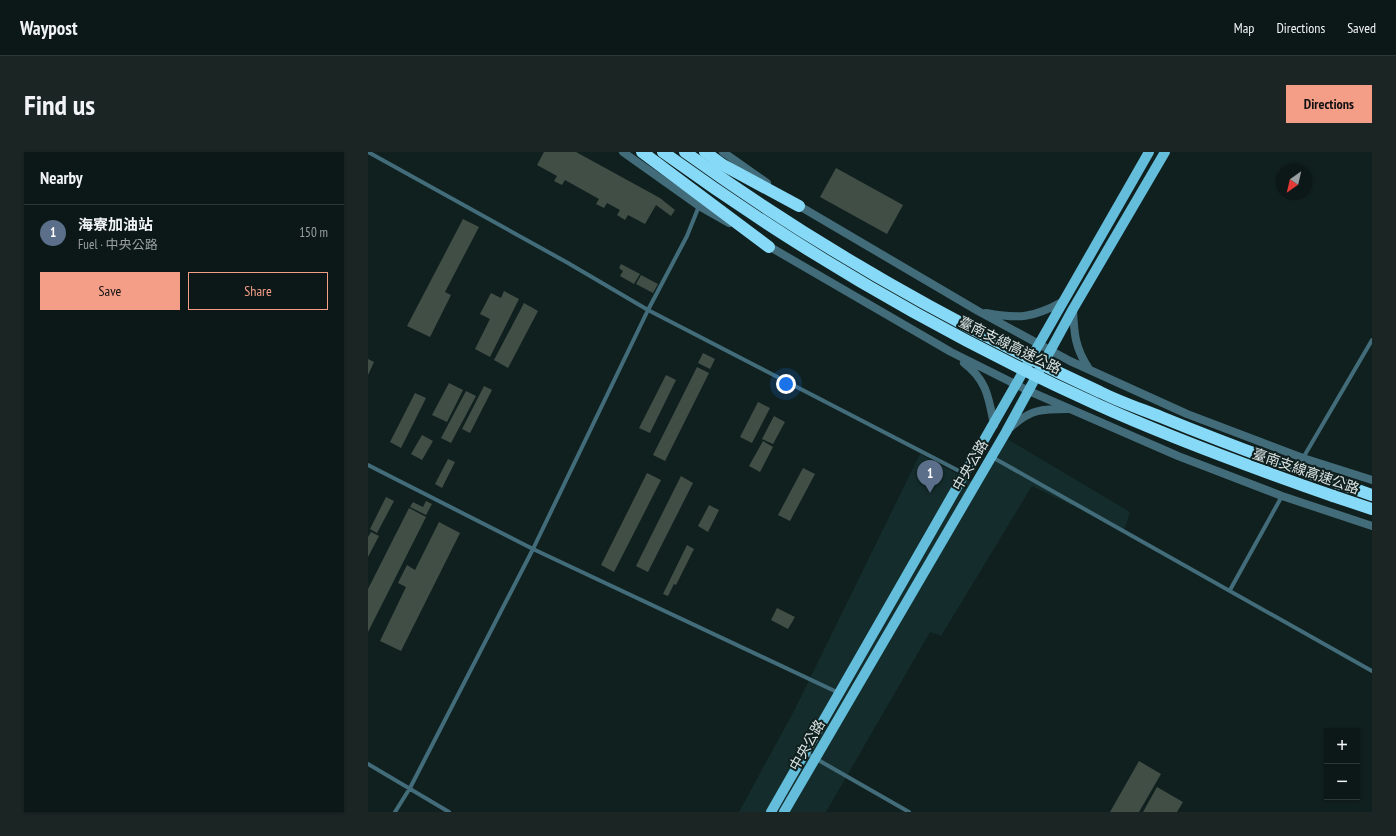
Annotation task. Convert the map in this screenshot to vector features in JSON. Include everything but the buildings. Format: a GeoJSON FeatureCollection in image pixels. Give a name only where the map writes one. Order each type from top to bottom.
{"type":"FeatureCollection","features":[{"type":"Feature","properties":{"kind":"highway","name":"臺南支線高速公路"},"geometry":{"type":"LineString","coordinates":[[663,152],[722,194],[815,255],[958,337],[1096,404],[1240,464],[1372,509]]}},
{"type":"Feature","properties":{"kind":"highway","name":"臺南支線高速公路"},"geometry":{"type":"LineString","coordinates":[[685,152],[728,183],[822,245],[965,325],[1101,393],[1243,450],[1372,495]]}},
{"type":"Feature","properties":{"kind":"highway"},"geometry":{"type":"LineString","coordinates":[[705,152],[722,165],[799,206]]}},
{"type":"Feature","properties":{"kind":"highway"},"geometry":{"type":"LineString","coordinates":[[644,154],[769,247]]}},
{"type":"Feature","properties":{"kind":"main road","name":"中央公路"},"geometry":{"type":"LineString","coordinates":[[771,812],[994,425],[1015,384],[1148,152]]}},
{"type":"Feature","properties":{"kind":"main road","name":"中央公路"},"geometry":{"type":"LineString","coordinates":[[784,812],[1006,432],[1073,309],[1165,152]]}},
{"type":"Feature","properties":{"kind":"street"},"geometry":{"type":"LineString","coordinates":[[623,152],[700,206],[769,247],[951,352],[1029,391],[1074,409],[1178,456],[1282,496],[1372,526]]}},
{"type":"Feature","properties":{"kind":"street"},"geometry":{"type":"LineString","coordinates":[[725,153],[799,206],[978,311],[1051,351],[1187,414],[1303,458],[1372,480]]}},
{"type":"Feature","properties":{"kind":"street"},"geometry":{"type":"LineString","coordinates":[[978,311],[1009,317],[1030,316],[1042,313],[1062,302]]}},
{"type":"Feature","properties":{"kind":"street"},"geometry":{"type":"LineString","coordinates":[[1073,309],[1074,328],[1078,352],[1090,370]]}},
{"type":"Feature","properties":{"kind":"street"},"geometry":{"type":"LineString","coordinates":[[951,352],[970,367],[987,391],[994,425]]}},
{"type":"Feature","properties":{"kind":"street"},"geometry":{"type":"LineString","coordinates":[[1006,432],[1026,414],[1037,411],[1074,409]]}},
{"type":"Feature","properties":{"kind":"lane"},"geometry":{"type":"LineString","coordinates":[[368,152],[568,263],[648,310],[966,474]]}},
{"type":"Feature","properties":{"kind":"lane"},"geometry":{"type":"LineString","coordinates":[[395,812],[410,788],[533,549],[648,310],[687,236],[700,206]]}},
{"type":"Feature","properties":{"kind":"lane"},"geometry":{"type":"LineString","coordinates":[[1303,458],[1372,340]]}},
{"type":"Feature","properties":{"kind":"lane"},"geometry":{"type":"LineString","coordinates":[[991,457],[1372,671]]}},
{"type":"Feature","properties":{"kind":"lane"},"geometry":{"type":"LineString","coordinates":[[368,465],[533,549],[840,693]]}},
{"type":"Feature","properties":{"kind":"lane"},"geometry":{"type":"LineString","coordinates":[[1230,590],[1282,496]]}},
{"type":"Feature","properties":{"kind":"lane"},"geometry":{"type":"LineString","coordinates":[[806,752],[909,812]]}},
{"type":"Feature","properties":{"kind":"lane"},"geometry":{"type":"LineString","coordinates":[[368,764],[449,812]]}},
{"type":"Feature","properties":{"kind":"shaded area"},"geometry":{"type":"Polygon","coordinates":[[[1007,439],[1130,512],[1124,530],[1032,486],[941,636],[930,632],[826,812],[739,812],[794,711],[920,454],[980,486],[1007,439]]]}},
{"type":"Feature","properties":{"kind":"place","name":"海寮加油站"},"geometry":{"type":"Point","coordinates":[930,493]}}]}
